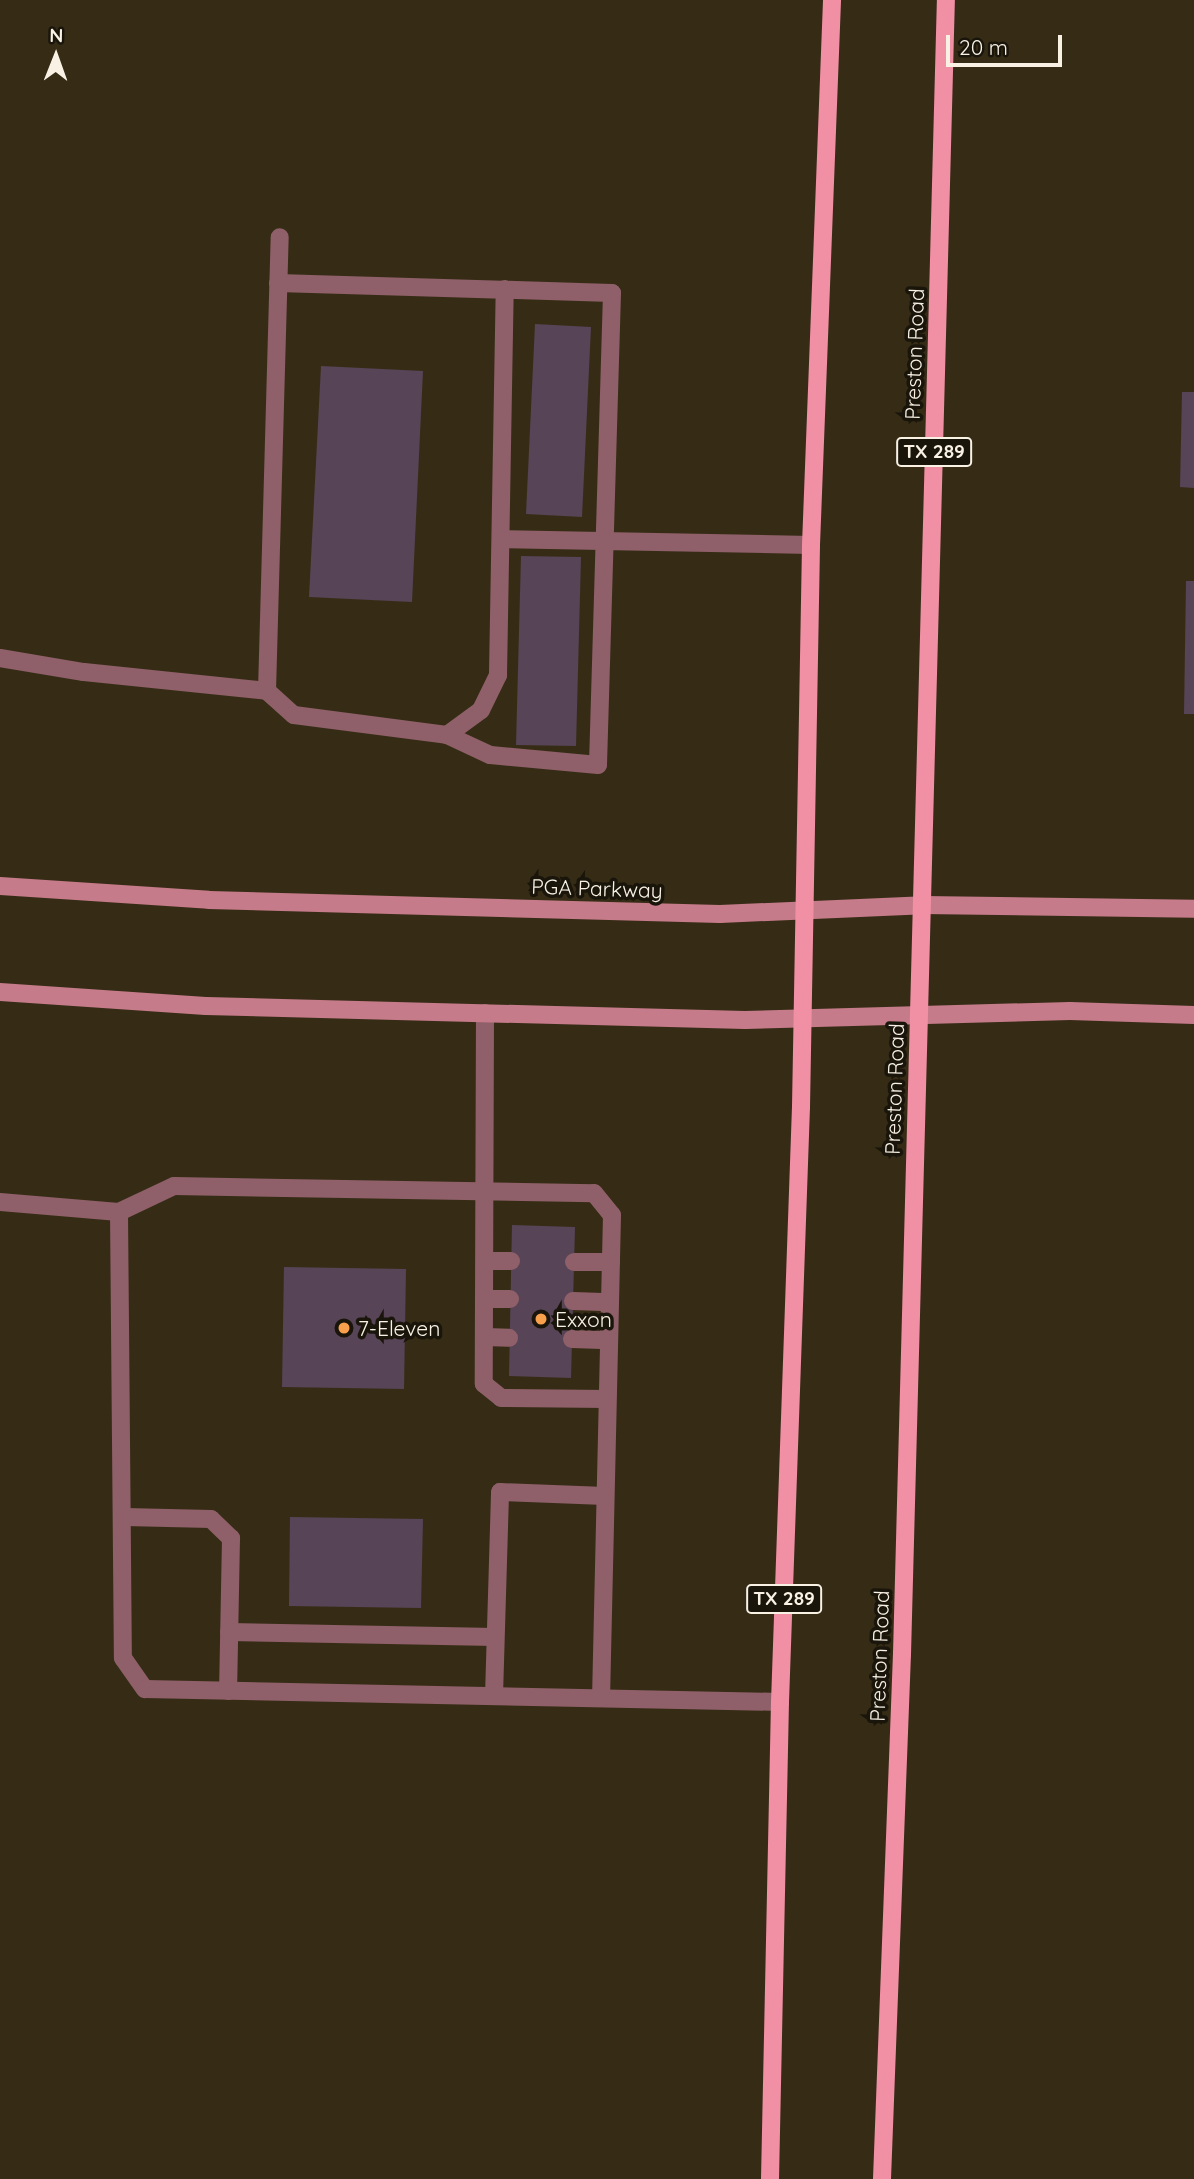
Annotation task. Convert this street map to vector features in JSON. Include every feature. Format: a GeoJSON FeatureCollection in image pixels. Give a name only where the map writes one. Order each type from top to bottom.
{"type":"FeatureCollection","features":[{"type":"Feature","properties":{"kind":"main road","name":"TX 289"},"geometry":{"type":"LineString","coordinates":[[770,2179],[780,1702],[803,1020],[811,545],[832,0]]}},
{"type":"Feature","properties":{"kind":"main road","name":"Preston Road"},"geometry":{"type":"LineString","coordinates":[[882,2179],[902,1654],[946,0]]}},
{"type":"Feature","properties":{"kind":"main road","name":"PGA Parkway"},"geometry":{"type":"LineString","coordinates":[[0,886],[221,901],[720,914],[923,905],[1194,909]]}},
{"type":"Feature","properties":{"kind":"main road"},"geometry":{"type":"LineString","coordinates":[[0,992],[206,1006],[803,1020],[1070,1011],[1194,1015]]}},
{"type":"Feature","properties":{"kind":"lane"},"geometry":{"type":"LineString","coordinates":[[267,691],[280,237]]}},
{"type":"Feature","properties":{"kind":"lane"},"geometry":{"type":"LineString","coordinates":[[0,658],[84,672],[267,691],[294,715],[447,735],[490,754],[598,765],[612,293],[278,283]]}},
{"type":"Feature","properties":{"kind":"lane"},"geometry":{"type":"LineString","coordinates":[[447,735],[481,710],[498,676],[506,289]]}},
{"type":"Feature","properties":{"kind":"lane"},"geometry":{"type":"LineString","coordinates":[[501,539],[811,545]]}},
{"type":"Feature","properties":{"kind":"lane"},"geometry":{"type":"LineString","coordinates":[[485,1013],[488,1191],[484,1384],[501,1398],[607,1399]]}},
{"type":"Feature","properties":{"kind":"lane"},"geometry":{"type":"LineString","coordinates":[[0,1202],[119,1212],[174,1186],[594,1193],[612,1215],[601,1698]]}},
{"type":"Feature","properties":{"kind":"lane"},"geometry":{"type":"LineString","coordinates":[[119,1212],[125,1517],[123,1658],[145,1689],[780,1702]]}},
{"type":"Feature","properties":{"kind":"lane"},"geometry":{"type":"LineString","coordinates":[[486,1261],[511,1261]]}},
{"type":"Feature","properties":{"kind":"lane"},"geometry":{"type":"LineString","coordinates":[[574,1262],[611,1262]]}},
{"type":"Feature","properties":{"kind":"lane"},"geometry":{"type":"LineString","coordinates":[[485,1299],[510,1299]]}},
{"type":"Feature","properties":{"kind":"lane"},"geometry":{"type":"LineString","coordinates":[[573,1301],[610,1301]]}},
{"type":"Feature","properties":{"kind":"lane"},"geometry":{"type":"LineString","coordinates":[[485,1337],[509,1338]]}},
{"type":"Feature","properties":{"kind":"lane"},"geometry":{"type":"LineString","coordinates":[[572,1339],[609,1340]]}},
{"type":"Feature","properties":{"kind":"lane"},"geometry":{"type":"LineString","coordinates":[[494,1696],[500,1492],[605,1496]]}},
{"type":"Feature","properties":{"kind":"lane"},"geometry":{"type":"LineString","coordinates":[[125,1517],[211,1519],[231,1538],[228,1691]]}},
{"type":"Feature","properties":{"kind":"lane"},"geometry":{"type":"LineString","coordinates":[[229,1632],[495,1637]]}},
{"type":"Feature","properties":{"kind":"building"},"geometry":{"type":"Polygon","coordinates":[[[535,324],[591,327],[582,517],[526,514],[535,324]]]}},
{"type":"Feature","properties":{"kind":"building"},"geometry":{"type":"Polygon","coordinates":[[[321,366],[423,371],[412,602],[309,597],[321,366]]]}},
{"type":"Feature","properties":{"kind":"building"},"geometry":{"type":"Polygon","coordinates":[[[1182,392],[1194,392],[1194,488],[1180,487],[1182,392]]]}},
{"type":"Feature","properties":{"kind":"building"},"geometry":{"type":"Polygon","coordinates":[[[521,556],[581,557],[576,746],[516,745],[521,556]]]}},
{"type":"Feature","properties":{"kind":"building"},"geometry":{"type":"Polygon","coordinates":[[[1186,581],[1194,581],[1194,714],[1184,714],[1186,581]]]}},
{"type":"Feature","properties":{"kind":"building","name":"Exxon"},"geometry":{"type":"Polygon","coordinates":[[[512,1225],[575,1227],[571,1378],[509,1376],[512,1225]]]}},
{"type":"Feature","properties":{"kind":"building","name":"7-Eleven"},"geometry":{"type":"Polygon","coordinates":[[[284,1267],[406,1269],[404,1389],[282,1387],[284,1267]]]}},
{"type":"Feature","properties":{"kind":"building"},"geometry":{"type":"Polygon","coordinates":[[[290,1517],[423,1519],[421,1608],[289,1606],[290,1517]]]}},
{"type":"Feature","properties":{"kind":"place","name":"Exxon"},"geometry":{"type":"Point","coordinates":[541,1319]}},
{"type":"Feature","properties":{"kind":"place","name":"7-Eleven"},"geometry":{"type":"Point","coordinates":[344,1328]}}]}
